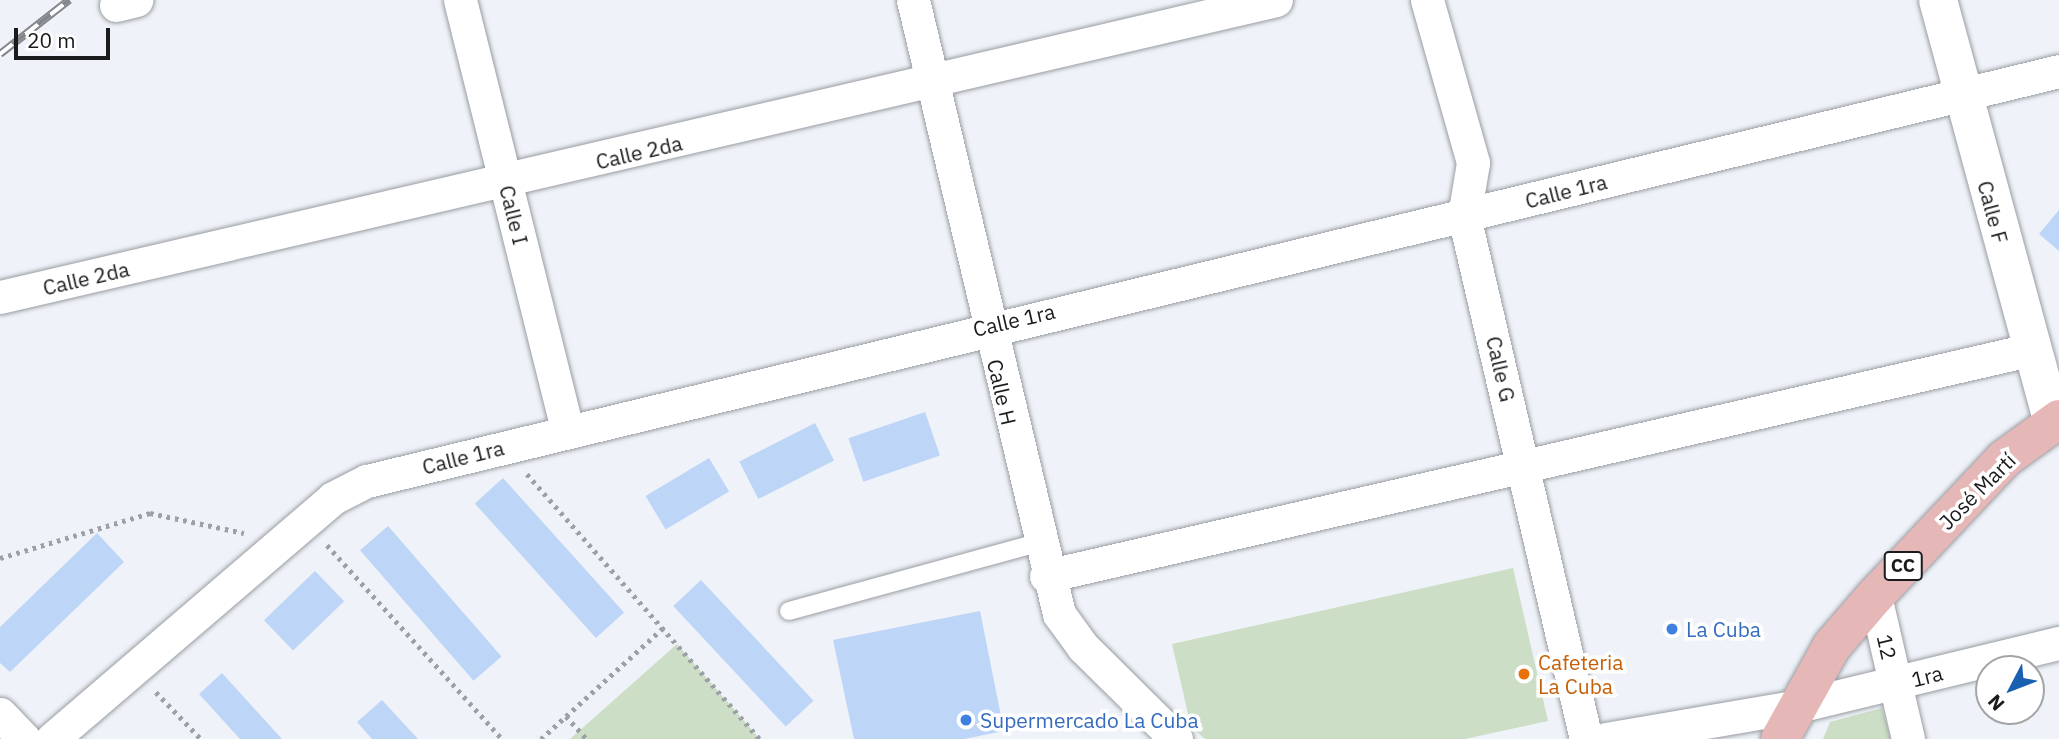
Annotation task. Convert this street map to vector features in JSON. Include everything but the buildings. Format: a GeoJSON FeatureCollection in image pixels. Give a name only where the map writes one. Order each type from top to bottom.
{"type":"FeatureCollection","features":[{"type":"Feature","properties":{"kind":"main road","name":"Calle F"},"geometry":{"type":"LineString","coordinates":[[1938,0],[2029,350],[2056,421]]}},
{"type":"Feature","properties":{"kind":"main road","name":"José Martí"},"geometry":{"type":"LineString","coordinates":[[1787,723],[1875,596],[2004,459],[2056,421]]}},
{"type":"Feature","properties":{"kind":"street","name":"Calle I"},"geometry":{"type":"LineString","coordinates":[[460,0],[567,430]]}},
{"type":"Feature","properties":{"kind":"street","name":"Calle H"},"geometry":{"type":"LineString","coordinates":[[913,0],[986,326],[1046,576],[1059,614],[1083,648],[1176,739]]}},
{"type":"Feature","properties":{"kind":"street","name":"Calle 2da"},"geometry":{"type":"LineString","coordinates":[[0,297],[931,85],[1276,0]]}},
{"type":"Feature","properties":{"kind":"street","name":"Calle G"},"geometry":{"type":"LineString","coordinates":[[1427,0],[1472,163],[1464,216],[1586,739]]}},
{"type":"Feature","properties":{"kind":"street","name":"Calle 1ra"},"geometry":{"type":"LineString","coordinates":[[52,739],[305,522],[367,481],[986,326],[1464,216],[2059,71]]}},
{"type":"Feature","properties":{"kind":"street"},"geometry":{"type":"LineString","coordinates":[[1046,576],[2029,350]]}},
{"type":"Feature","properties":{"kind":"street","name":"12"},"geometry":{"type":"LineString","coordinates":[[1875,596],[1908,739]]}},
{"type":"Feature","properties":{"kind":"street","name":"1ra"},"geometry":{"type":"LineString","coordinates":[[1606,739],[1787,723],[1895,684],[2059,643]]}},
{"type":"Feature","properties":{"kind":"street"},"geometry":{"type":"LineString","coordinates":[[0,714],[24,739]]}},
{"type":"Feature","properties":{"kind":"lane"},"geometry":{"type":"LineString","coordinates":[[789,611],[1038,543]]}},
{"type":"Feature","properties":{"kind":"path"},"geometry":{"type":"LineString","coordinates":[[503,448],[761,739]]}},
{"type":"Feature","properties":{"kind":"path"},"geometry":{"type":"LineString","coordinates":[[0,558],[150,513],[230,527],[277,547]]}},
{"type":"Feature","properties":{"kind":"path"},"geometry":{"type":"LineString","coordinates":[[305,522],[502,739]]}},
{"type":"Feature","properties":{"kind":"path"},"geometry":{"type":"LineString","coordinates":[[541,739],[664,627]]}},
{"type":"Feature","properties":{"kind":"path"},"geometry":{"type":"LineString","coordinates":[[135,670],[201,739]]}},
{"type":"Feature","properties":{"kind":"path"},"geometry":{"type":"LineString","coordinates":[[566,716],[587,739]]}},
{"type":"Feature","properties":{"kind":"green space"},"geometry":{"type":"Polygon","coordinates":[[[1513,568],[1548,721],[1465,739],[1205,739],[1191,727],[1172,644],[1513,568]]]}},
{"type":"Feature","properties":{"kind":"green space"},"geometry":{"type":"Polygon","coordinates":[[[677,644],[760,739],[570,739],[677,644]]]}},
{"type":"Feature","properties":{"kind":"green space"},"geometry":{"type":"Polygon","coordinates":[[[1882,708],[1891,739],[1823,739],[1830,722],[1882,708]]]}},
{"type":"Feature","properties":{"kind":"railway"},"geometry":{"type":"LineString","coordinates":[[0,54],[69,0]]}},
{"type":"Feature","properties":{"kind":"place","name":"La Cuba"},"geometry":{"type":"Point","coordinates":[1672,629]}},
{"type":"Feature","properties":{"kind":"place","name":"Cafeteria La Cuba"},"geometry":{"type":"Point","coordinates":[1524,674]}},
{"type":"Feature","properties":{"kind":"place","name":"Supermercado La Cuba"},"geometry":{"type":"Point","coordinates":[966,720]}}]}
